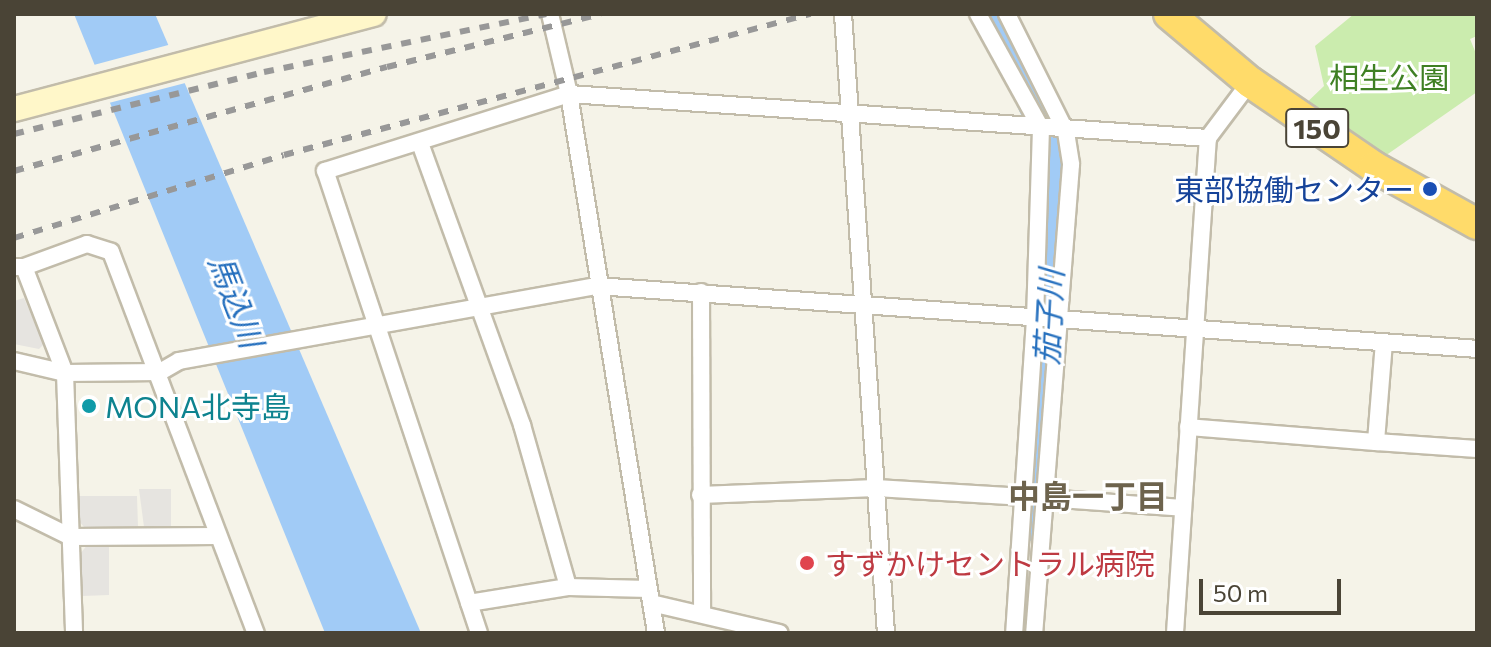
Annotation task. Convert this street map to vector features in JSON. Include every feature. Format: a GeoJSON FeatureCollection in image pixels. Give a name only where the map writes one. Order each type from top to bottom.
{"type":"FeatureCollection","features":[{"type":"Feature","properties":{"kind":"highway","name":"150"},"geometry":{"type":"LineString","coordinates":[[1169,14],[1250,82],[1374,167],[1477,224]]}},
{"type":"Feature","properties":{"kind":"street"},"geometry":{"type":"LineString","coordinates":[[14,109],[374,14]]}},
{"type":"Feature","properties":{"kind":"street"},"geometry":{"type":"LineString","coordinates":[[550,14],[569,94],[597,286],[656,633]]}},
{"type":"Feature","properties":{"kind":"street"},"geometry":{"type":"LineString","coordinates":[[843,14],[886,633]]}},
{"type":"Feature","properties":{"kind":"street"},"geometry":{"type":"LineString","coordinates":[[978,14],[1041,128],[1035,319],[1014,633]]}},
{"type":"Feature","properties":{"kind":"street"},"geometry":{"type":"LineString","coordinates":[[1007,14],[1066,132],[1071,165],[1034,633]]}},
{"type":"Feature","properties":{"kind":"street"},"geometry":{"type":"LineString","coordinates":[[1175,633],[1208,138],[1250,82]]}},
{"type":"Feature","properties":{"kind":"street"},"geometry":{"type":"LineString","coordinates":[[479,633],[374,327],[325,171],[569,94],[1066,132],[1208,138]]}},
{"type":"Feature","properties":{"kind":"street"},"geometry":{"type":"LineString","coordinates":[[420,143],[522,425],[568,587]]}},
{"type":"Feature","properties":{"kind":"street"},"geometry":{"type":"LineString","coordinates":[[74,633],[65,373],[19,267],[87,244],[107,249],[160,372],[217,536],[256,633]]}},
{"type":"Feature","properties":{"kind":"street"},"geometry":{"type":"LineString","coordinates":[[14,361],[65,373],[160,372],[179,361],[597,286],[1035,319],[1195,326],[1477,349]]}},
{"type":"Feature","properties":{"kind":"street"},"geometry":{"type":"LineString","coordinates":[[701,292],[702,613]]}},
{"type":"Feature","properties":{"kind":"street"},"geometry":{"type":"LineString","coordinates":[[1376,442],[1384,342]]}},
{"type":"Feature","properties":{"kind":"street"},"geometry":{"type":"LineString","coordinates":[[1188,427],[1477,449]]}},
{"type":"Feature","properties":{"kind":"street"},"geometry":{"type":"LineString","coordinates":[[700,495],[876,488],[1025,497]]}},
{"type":"Feature","properties":{"kind":"street"},"geometry":{"type":"LineString","coordinates":[[1045,498],[1183,508]]}},
{"type":"Feature","properties":{"kind":"street"},"geometry":{"type":"LineString","coordinates":[[14,509],[71,537],[217,536]]}},
{"type":"Feature","properties":{"kind":"street"},"geometry":{"type":"LineString","coordinates":[[469,603],[568,587],[650,596],[780,633]]}},
{"type":"Feature","properties":{"kind":"green space","name":"相生公園"},"geometry":{"type":"Polygon","coordinates":[[[1354,14],[1477,14],[1477,36],[1470,39],[1477,56],[1477,92],[1372,165],[1298,111],[1324,86],[1315,46],[1354,14]]]}},
{"type":"Feature","properties":{"kind":"shaded area"},"geometry":{"type":"Polygon","coordinates":[[[24,298],[44,344],[39,349],[14,344],[14,301],[24,298]]]}},
{"type":"Feature","properties":{"kind":"shaded area"},"geometry":{"type":"Polygon","coordinates":[[[139,489],[171,489],[171,527],[144,527],[139,489]]]}},
{"type":"Feature","properties":{"kind":"shaded area"},"geometry":{"type":"Polygon","coordinates":[[[77,496],[137,496],[138,527],[84,527],[78,520],[77,496]]]}},
{"type":"Feature","properties":{"kind":"shaded area"},"geometry":{"type":"Polygon","coordinates":[[[88,544],[109,544],[109,595],[82,596],[80,554],[88,544]]]}},
{"type":"Feature","properties":{"kind":"water","name":"馬込川"},"geometry":{"type":"Polygon","coordinates":[[[74,14],[155,14],[421,633],[325,633],[74,14]]]}},
{"type":"Feature","properties":{"kind":"pier"},"geometry":{"type":"Polygon","coordinates":[[[172,44],[189,82],[105,104],[90,66],[172,44]]]}},
{"type":"Feature","properties":{"kind":"waterway","name":"茄子川"},"geometry":{"type":"LineString","coordinates":[[994,14],[1054,146],[1050,311],[1035,524]]}},
{"type":"Feature","properties":{"kind":"railway"},"geometry":{"type":"LineString","coordinates":[[14,134],[264,72],[546,14]]}},
{"type":"Feature","properties":{"kind":"railway"},"geometry":{"type":"LineString","coordinates":[[14,171],[387,67],[601,14]]}},
{"type":"Feature","properties":{"kind":"railway"},"geometry":{"type":"LineString","coordinates":[[14,238],[284,155],[810,14]]}},
{"type":"Feature","properties":{"kind":"place","name":"東部協働センター"},"geometry":{"type":"Point","coordinates":[1430,189]}},
{"type":"Feature","properties":{"kind":"place","name":"MONA北寺島"},"geometry":{"type":"Point","coordinates":[89,406]}},
{"type":"Feature","properties":{"kind":"place","name":"すずかけセントラル病院"},"geometry":{"type":"Point","coordinates":[807,563]}},
{"type":"Feature","properties":{"kind":"district","name":"中島一丁目"},"geometry":{"type":"Point","coordinates":[1088,495]}}]}
